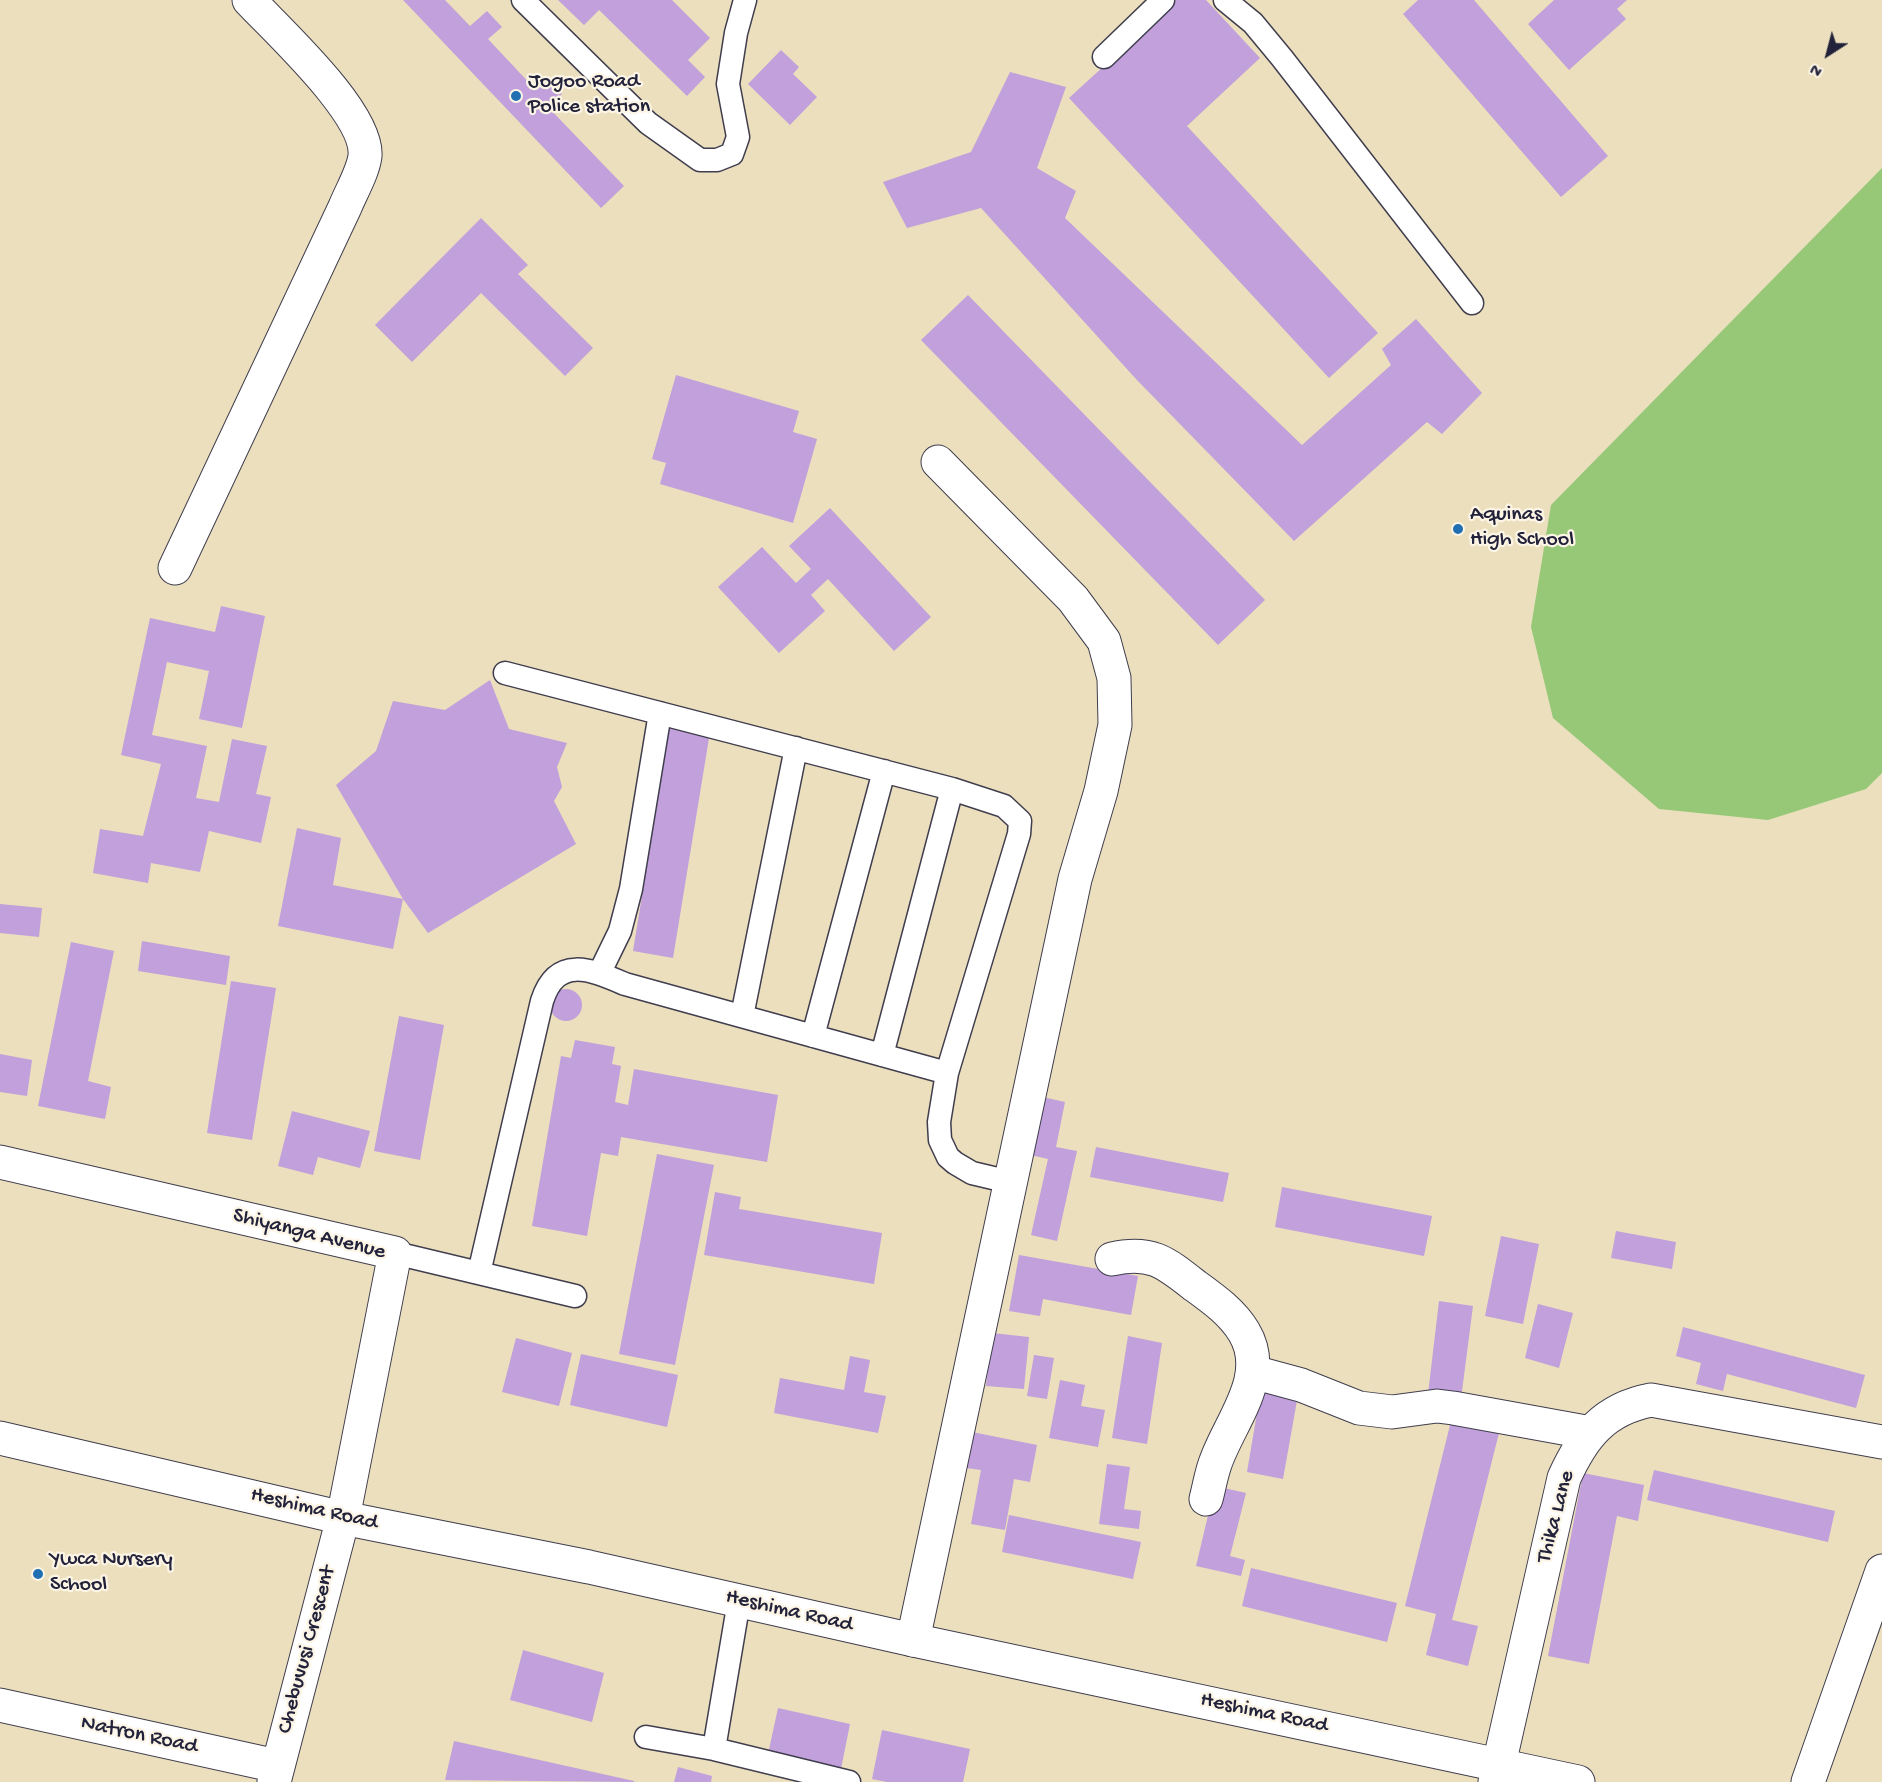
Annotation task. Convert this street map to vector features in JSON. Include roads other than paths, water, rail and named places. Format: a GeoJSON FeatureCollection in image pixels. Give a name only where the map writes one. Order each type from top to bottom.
{"type":"FeatureCollection","features":[{"type":"Feature","properties":{"kind":"street"},"geometry":{"type":"LineString","coordinates":[[175,568],[345,207],[365,157],[364,137],[333,89],[249,0]]}},
{"type":"Feature","properties":{"kind":"street"},"geometry":{"type":"LineString","coordinates":[[913,1640],[1075,879],[1101,791],[1115,725],[1114,678],[1104,641],[1073,599],[938,462]]}},
{"type":"Feature","properties":{"kind":"street","name":"Shiyanga Avenue"},"geometry":{"type":"LineString","coordinates":[[0,1162],[395,1253],[344,1518]]}},
{"type":"Feature","properties":{"kind":"street"},"geometry":{"type":"LineString","coordinates":[[1112,1259],[1132,1254],[1148,1255],[1178,1272],[1224,1309],[1244,1332],[1252,1354],[1253,1372],[1244,1401],[1215,1463],[1206,1499]]}},
{"type":"Feature","properties":{"kind":"street"},"geometry":{"type":"LineString","coordinates":[[1253,1372],[1301,1385],[1359,1408],[1392,1412],[1437,1407],[1453,1408],[1591,1433]]}},
{"type":"Feature","properties":{"kind":"street","name":"Thika Lane"},"geometry":{"type":"LineString","coordinates":[[1497,1773],[1564,1478],[1575,1454],[1591,1433],[1611,1414],[1628,1404],[1651,1400],[1882,1442]]}},
{"type":"Feature","properties":{"kind":"street","name":"Heshima Road"},"geometry":{"type":"LineString","coordinates":[[0,1437],[344,1518],[589,1567],[1497,1773],[1578,1782]]}},
{"type":"Feature","properties":{"kind":"street","name":"Chebuvusi Crescent"},"geometry":{"type":"LineString","coordinates":[[276,1774],[344,1518]]}},
{"type":"Feature","properties":{"kind":"street"},"geometry":{"type":"LineString","coordinates":[[1808,1782],[1882,1571]]}},
{"type":"Feature","properties":{"kind":"street","name":"Natron Road"},"geometry":{"type":"LineString","coordinates":[[0,1705],[276,1774]]}},
{"type":"Feature","properties":{"kind":"lane"},"geometry":{"type":"LineString","coordinates":[[523,0],[648,123],[700,160],[717,160],[732,154],[738,137],[728,84],[736,33],[745,0]]}},
{"type":"Feature","properties":{"kind":"lane"},"geometry":{"type":"LineString","coordinates":[[1104,57],[1163,0]]}},
{"type":"Feature","properties":{"kind":"lane"},"geometry":{"type":"LineString","coordinates":[[1225,0],[1253,23],[1282,58],[1472,303]]}},
{"type":"Feature","properties":{"kind":"lane"},"geometry":{"type":"LineString","coordinates":[[505,673],[952,789],[1004,806],[1016,815],[1021,826],[947,1073],[939,1122],[940,1140],[948,1157],[963,1169],[1010,1182]]}},
{"type":"Feature","properties":{"kind":"lane"},"geometry":{"type":"LineString","coordinates":[[600,972],[620,931],[631,889],[660,713]]}},
{"type":"Feature","properties":{"kind":"lane"},"geometry":{"type":"LineString","coordinates":[[742,1016],[796,748]]}},
{"type":"Feature","properties":{"kind":"lane"},"geometry":{"type":"LineString","coordinates":[[813,1035],[884,771]]}},
{"type":"Feature","properties":{"kind":"lane"},"geometry":{"type":"LineString","coordinates":[[882,1055],[952,789]]}},
{"type":"Feature","properties":{"kind":"lane"},"geometry":{"type":"LineString","coordinates":[[479,1273],[544,996],[555,978],[568,971],[583,968],[600,972],[625,984],[947,1073]]}},
{"type":"Feature","properties":{"kind":"lane"},"geometry":{"type":"LineString","coordinates":[[395,1253],[575,1296]]}},
{"type":"Feature","properties":{"kind":"lane"},"geometry":{"type":"LineString","coordinates":[[714,1749],[739,1601]]}},
{"type":"Feature","properties":{"kind":"lane"},"geometry":{"type":"LineString","coordinates":[[646,1737],[714,1749],[849,1782]]}},
{"type":"Feature","properties":{"kind":"place","name":"Jogoo Road Police station"},"geometry":{"type":"Point","coordinates":[516,96]}},
{"type":"Feature","properties":{"kind":"place","name":"Aquinas High School"},"geometry":{"type":"Point","coordinates":[1458,529]}},
{"type":"Feature","properties":{"kind":"place","name":"Ywca Nursery School"},"geometry":{"type":"Point","coordinates":[38,1574]}}]}
